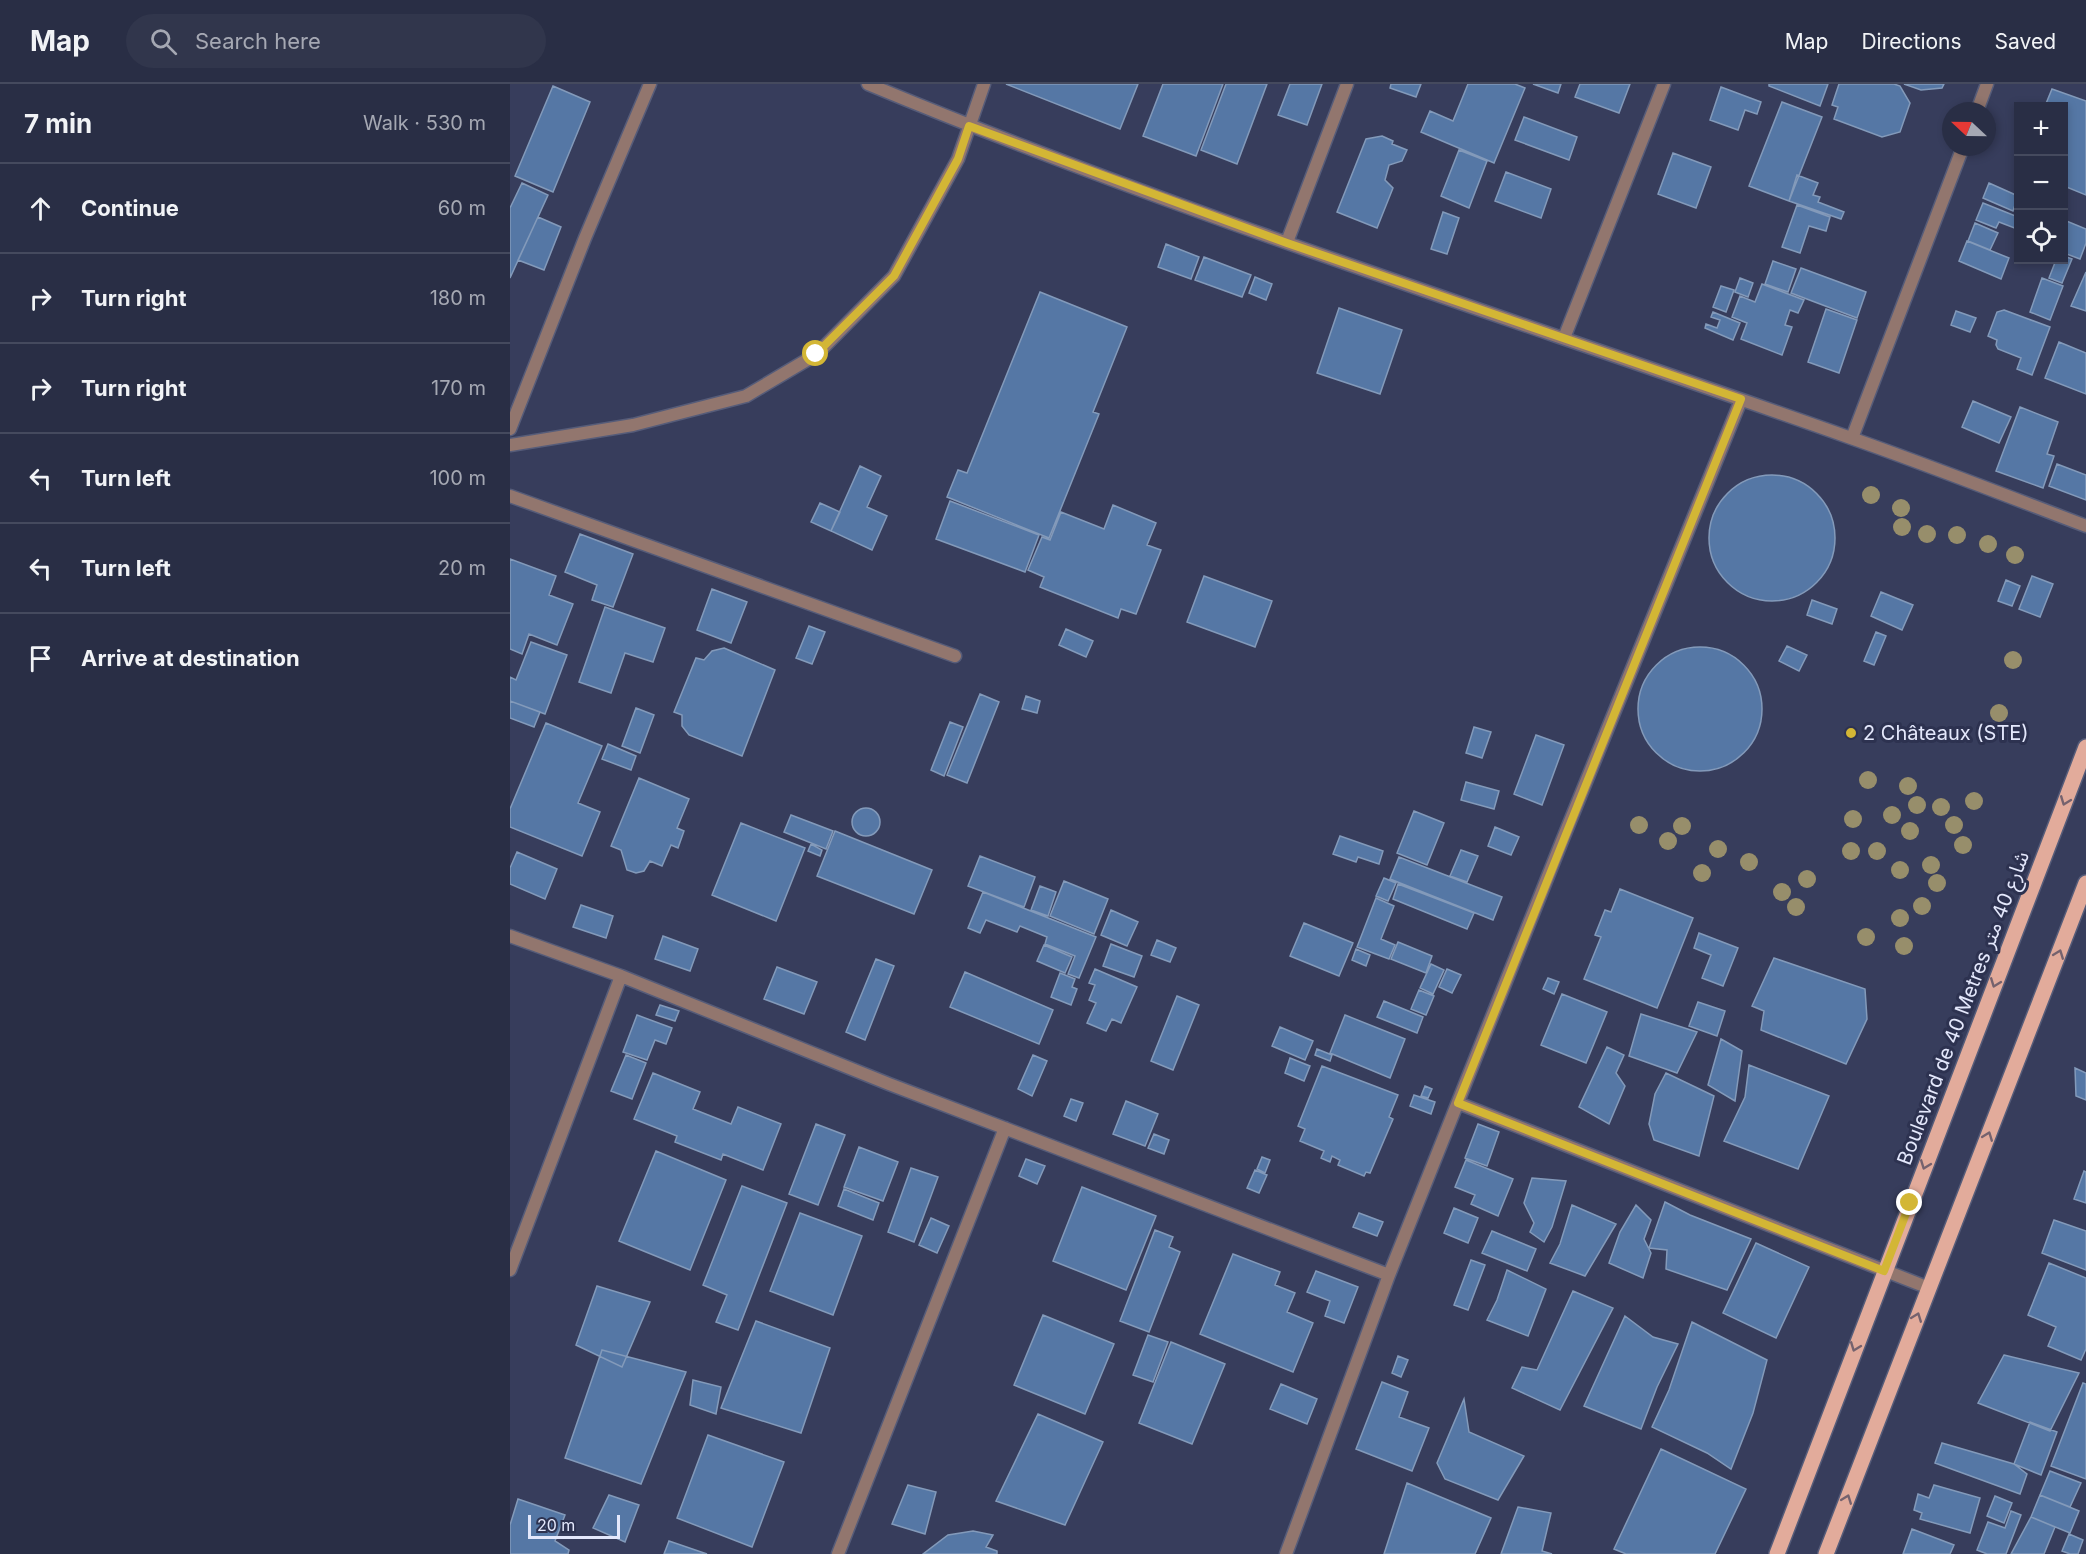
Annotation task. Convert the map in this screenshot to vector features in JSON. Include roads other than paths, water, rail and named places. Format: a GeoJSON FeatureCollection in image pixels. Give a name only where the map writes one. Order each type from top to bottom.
{"type":"FeatureCollection","features":[{"type":"Feature","properties":{"kind":"main road","name":"Boulevard de 40 Metres شارع 40 متر"},"geometry":{"type":"LineString","coordinates":[[1777,1554],[2086,747]]}},
{"type":"Feature","properties":{"kind":"main road"},"geometry":{"type":"LineString","coordinates":[[1826,1554],[2083,901],[2086,883]]}},
{"type":"Feature","properties":{"kind":"street"},"geometry":{"type":"LineString","coordinates":[[510,429],[585,238],[650,84]]}},
{"type":"Feature","properties":{"kind":"street"},"geometry":{"type":"LineString","coordinates":[[867,84],[969,126],[1287,243],[1852,438],[2086,526]]}},
{"type":"Feature","properties":{"kind":"street"},"geometry":{"type":"LineString","coordinates":[[510,446],[633,425],[746,396],[816,354],[894,276],[958,159],[984,84]]}},
{"type":"Feature","properties":{"kind":"street"},"geometry":{"type":"LineString","coordinates":[[1287,243],[1347,84]]}},
{"type":"Feature","properties":{"kind":"street"},"geometry":{"type":"LineString","coordinates":[[1564,338],[1664,84]]}},
{"type":"Feature","properties":{"kind":"street"},"geometry":{"type":"LineString","coordinates":[[1980,102],[1987,84]]}},
{"type":"Feature","properties":{"kind":"street"},"geometry":{"type":"LineString","coordinates":[[1852,438],[1960,156]]}},
{"type":"Feature","properties":{"kind":"street"},"geometry":{"type":"LineString","coordinates":[[1286,1554],[1389,1275],[1741,399]]}},
{"type":"Feature","properties":{"kind":"street"},"geometry":{"type":"LineString","coordinates":[[510,496],[955,656]]}},
{"type":"Feature","properties":{"kind":"street"},"geometry":{"type":"LineString","coordinates":[[510,936],[621,976],[889,1084],[1389,1275]]}},
{"type":"Feature","properties":{"kind":"street"},"geometry":{"type":"LineString","coordinates":[[510,1270],[621,976]]}},
{"type":"Feature","properties":{"kind":"street"},"geometry":{"type":"LineString","coordinates":[[1458,1103],[1929,1288]]}},
{"type":"Feature","properties":{"kind":"street"},"geometry":{"type":"LineString","coordinates":[[838,1554],[1005,1128]]}},
{"type":"Feature","properties":{"kind":"place","name":"2 Châteaux (STE)"},"geometry":{"type":"Point","coordinates":[1851,733]}}]}
